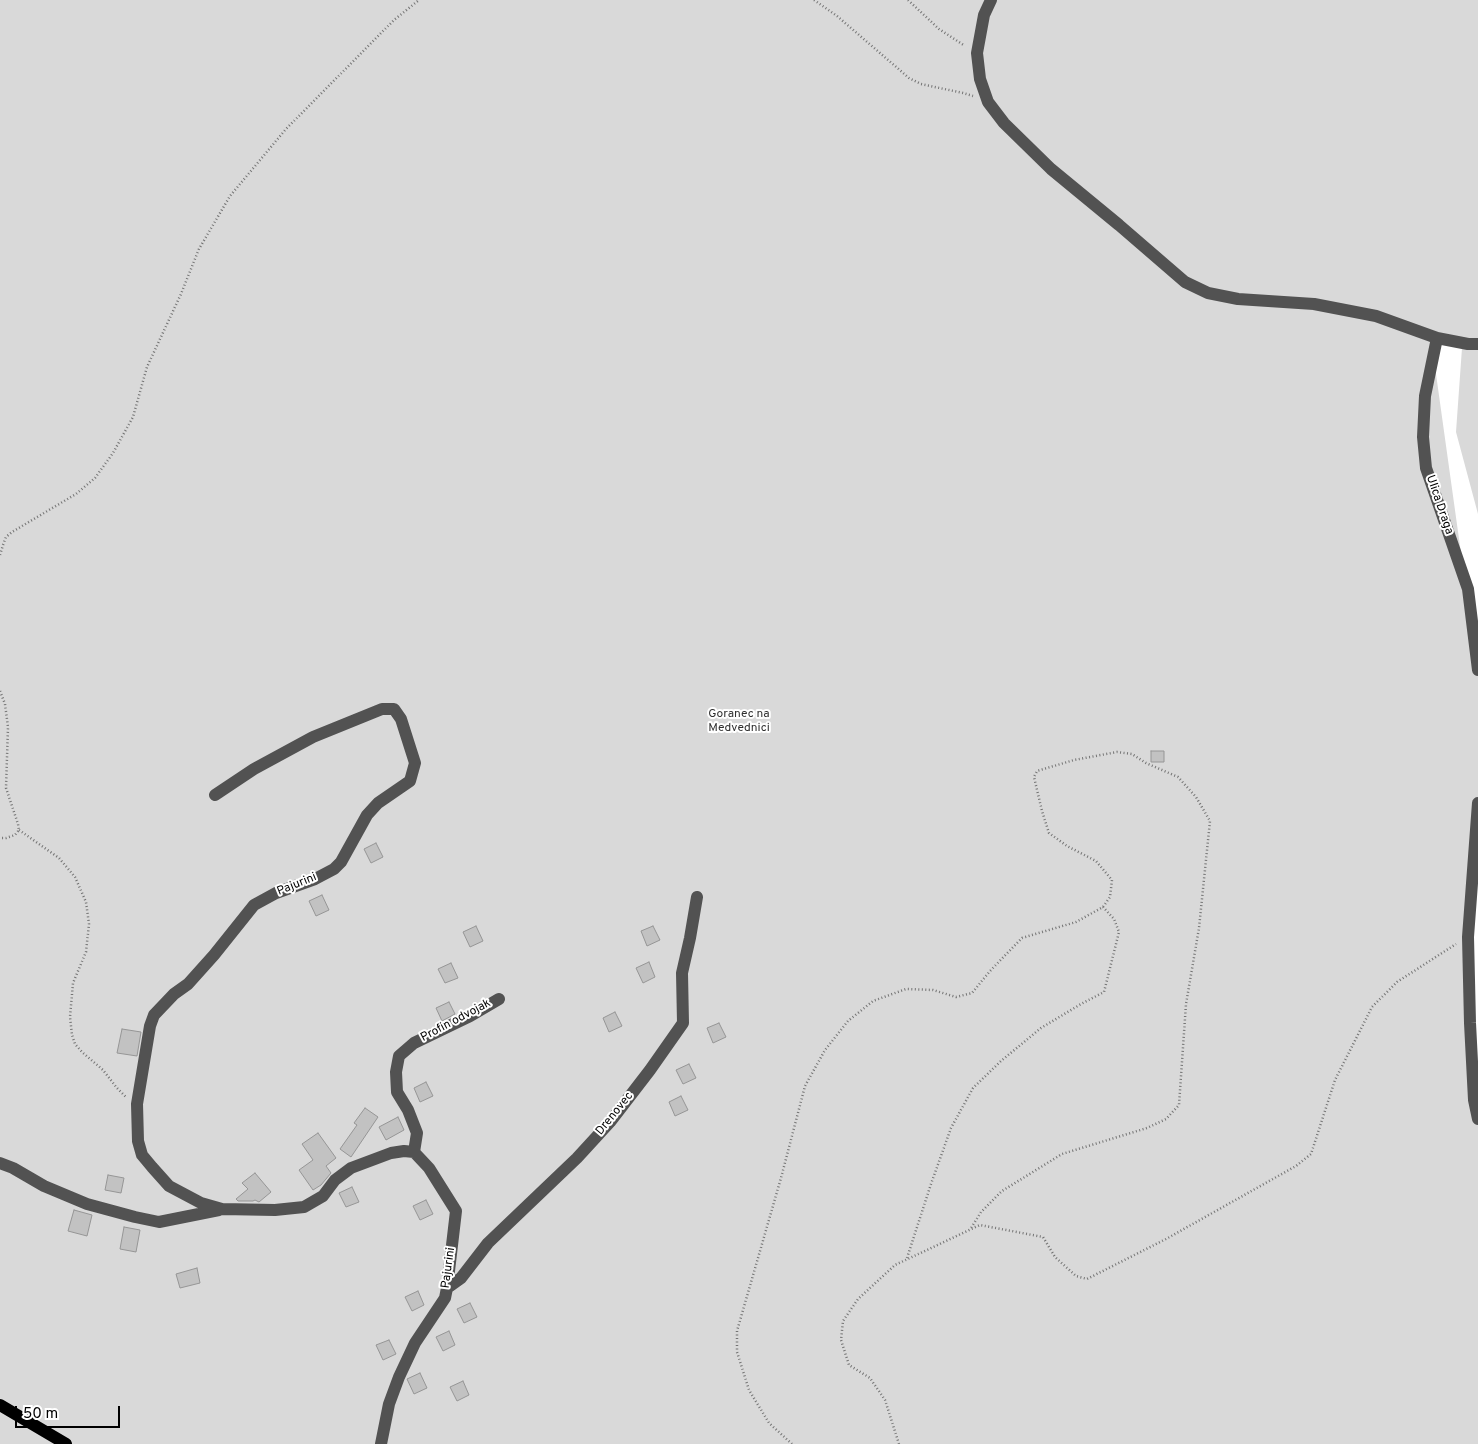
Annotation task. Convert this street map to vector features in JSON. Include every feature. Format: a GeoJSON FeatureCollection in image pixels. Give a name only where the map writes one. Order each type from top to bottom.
{"type":"FeatureCollection","features":[{"type":"Feature","properties":{"kind":"main road"},"geometry":{"type":"LineString","coordinates":[[0,1405],[66,1444]]}},
{"type":"Feature","properties":{"kind":"street"},"geometry":{"type":"LineString","coordinates":[[991,0],[984,15],[977,53],[980,79],[988,102],[1004,124],[1051,169],[1185,282],[1208,293],[1238,299],[1314,304],[1376,316],[1437,338],[1478,344]]}},
{"type":"Feature","properties":{"kind":"street","name":"Ulica Draga"},"geometry":{"type":"LineString","coordinates":[[1437,338],[1425,396],[1423,436],[1426,468],[1468,588],[1478,670]]}},
{"type":"Feature","properties":{"kind":"street","name":"Pajurini"},"geometry":{"type":"LineString","coordinates":[[215,795],[254,769],[312,737],[382,709],[394,709],[401,719],[415,762],[410,780],[378,803],[367,815],[341,862],[334,869],[315,879],[276,893],[254,905],[188,984],[174,994],[154,1015],[150,1026],[138,1108],[138,1141],[142,1155],[170,1186],[201,1203],[222,1209]]}},
{"type":"Feature","properties":{"kind":"street"},"geometry":{"type":"LineString","coordinates":[[1478,803],[1468,937],[1470,1033],[1474,1100],[1478,1119]]}},
{"type":"Feature","properties":{"kind":"street","name":"Drenovec"},"geometry":{"type":"LineString","coordinates":[[447,1288],[461,1278],[488,1243],[577,1158],[610,1122],[683,1023],[682,973],[697,897]]}},
{"type":"Feature","properties":{"kind":"street","name":"Profin odvojak"},"geometry":{"type":"LineString","coordinates":[[414,1152],[416,1133],[408,1110],[397,1092],[396,1072],[399,1056],[414,1043],[470,1016],[499,998]]}},
{"type":"Feature","properties":{"kind":"street","name":"Pajurini"},"geometry":{"type":"LineString","coordinates":[[0,1163],[13,1168],[44,1186],[87,1204],[159,1222],[222,1209],[275,1210],[304,1207],[323,1196],[336,1180],[351,1168],[391,1153],[404,1150],[414,1152],[429,1168],[456,1211],[445,1298],[415,1343],[400,1377],[389,1404],[381,1444]]}},
{"type":"Feature","properties":{"kind":"path"},"geometry":{"type":"LineString","coordinates":[[0,555],[6,536],[76,494],[95,478],[113,453],[134,417],[147,367],[200,249],[230,196],[286,130],[394,20],[418,0]]}},
{"type":"Feature","properties":{"kind":"path"},"geometry":{"type":"LineString","coordinates":[[814,0],[838,16],[909,78],[921,84],[964,93],[988,102]]}},
{"type":"Feature","properties":{"kind":"path"},"geometry":{"type":"LineString","coordinates":[[908,0],[939,29],[977,53]]}},
{"type":"Feature","properties":{"kind":"path"},"geometry":{"type":"LineString","coordinates":[[0,691],[5,704],[8,727],[6,788],[19,830],[59,858],[75,877],[86,902],[89,924],[86,952],[73,983],[70,1017],[72,1035],[75,1044],[82,1052],[103,1070],[117,1088],[138,1108]]}},
{"type":"Feature","properties":{"kind":"path"},"geometry":{"type":"LineString","coordinates":[[792,1444],[769,1423],[749,1390],[737,1352],[737,1330],[806,1086],[825,1050],[848,1021],[873,1001],[906,989],[933,990],[956,996],[972,993],[1022,938],[1076,922],[1103,907],[1110,897],[1112,880],[1096,861],[1066,846],[1049,833],[1034,777],[1037,771],[1074,760],[1118,752],[1132,754],[1146,763],[1178,777],[1196,797],[1210,822],[1199,928],[1186,1004],[1179,1105],[1166,1119],[1147,1128],[1062,1154],[1002,1191],[981,1212],[970,1230]]}},
{"type":"Feature","properties":{"kind":"path"},"geometry":{"type":"LineString","coordinates":[[0,838],[15,835],[19,830]]}},
{"type":"Feature","properties":{"kind":"path"},"geometry":{"type":"LineString","coordinates":[[907,1259],[951,1128],[973,1088],[1000,1061],[1041,1028],[1104,992],[1118,932],[1114,919],[1103,907]]}},
{"type":"Feature","properties":{"kind":"path"},"geometry":{"type":"LineString","coordinates":[[899,1444],[885,1400],[870,1378],[849,1365],[842,1340],[843,1321],[858,1299],[895,1265],[980,1225],[1043,1237],[1055,1256],[1076,1276],[1088,1279],[1166,1239],[1296,1166],[1311,1154],[1335,1080],[1372,1007],[1397,982],[1468,937]]}},
{"type":"Feature","properties":{"kind":"green space","name":"Goranec na Medvednici"},"geometry":{"type":"Polygon","coordinates":[[[0,0],[1478,0],[1478,514],[1456,432],[1462,348],[1430,331],[1478,675],[1478,800],[1463,946],[1478,1079],[1478,1444],[0,1444],[0,0]]]}},
{"type":"Feature","properties":{"kind":"building"},"geometry":{"type":"Polygon","coordinates":[[[1151,751],[1164,751],[1164,762],[1151,762],[1151,751]]]}},
{"type":"Feature","properties":{"kind":"building"},"geometry":{"type":"Polygon","coordinates":[[[376,843],[383,857],[371,863],[364,849],[376,843]]]}},
{"type":"Feature","properties":{"kind":"building"},"geometry":{"type":"Polygon","coordinates":[[[322,895],[329,910],[316,916],[309,901],[322,895]]]}},
{"type":"Feature","properties":{"kind":"building"},"geometry":{"type":"Polygon","coordinates":[[[476,926],[483,941],[470,947],[463,932],[476,926]]]}},
{"type":"Feature","properties":{"kind":"building"},"geometry":{"type":"Polygon","coordinates":[[[653,926],[660,940],[647,946],[641,931],[653,926]]]}},
{"type":"Feature","properties":{"kind":"building"},"geometry":{"type":"Polygon","coordinates":[[[649,962],[655,977],[643,983],[636,968],[649,962]]]}},
{"type":"Feature","properties":{"kind":"building"},"geometry":{"type":"Polygon","coordinates":[[[451,963],[458,978],[445,983],[438,969],[451,963]]]}},
{"type":"Feature","properties":{"kind":"building"},"geometry":{"type":"Polygon","coordinates":[[[449,1002],[455,1014],[442,1021],[436,1008],[449,1002]]]}},
{"type":"Feature","properties":{"kind":"building"},"geometry":{"type":"Polygon","coordinates":[[[615,1012],[622,1026],[609,1032],[603,1018],[615,1012]]]}},
{"type":"Feature","properties":{"kind":"building"},"geometry":{"type":"Polygon","coordinates":[[[719,1023],[726,1037],[713,1043],[707,1028],[719,1023]]]}},
{"type":"Feature","properties":{"kind":"building"},"geometry":{"type":"Polygon","coordinates":[[[122,1029],[141,1032],[137,1056],[117,1053],[122,1029]]]}},
{"type":"Feature","properties":{"kind":"building"},"geometry":{"type":"Polygon","coordinates":[[[689,1064],[696,1078],[683,1084],[676,1070],[689,1064]]]}},
{"type":"Feature","properties":{"kind":"building"},"geometry":{"type":"Polygon","coordinates":[[[426,1082],[433,1096],[420,1102],[414,1088],[426,1082]]]}},
{"type":"Feature","properties":{"kind":"building"},"geometry":{"type":"Polygon","coordinates":[[[681,1096],[688,1110],[675,1116],[669,1102],[681,1096]]]}},
{"type":"Feature","properties":{"kind":"building"},"geometry":{"type":"Polygon","coordinates":[[[365,1108],[378,1117],[351,1157],[340,1149],[357,1125],[354,1123],[365,1108]]]}},
{"type":"Feature","properties":{"kind":"building"},"geometry":{"type":"Polygon","coordinates":[[[398,1117],[404,1130],[386,1140],[379,1127],[398,1117]]]}},
{"type":"Feature","properties":{"kind":"building"},"geometry":{"type":"Polygon","coordinates":[[[318,1133],[336,1158],[326,1166],[331,1173],[321,1185],[313,1190],[299,1170],[313,1160],[302,1144],[318,1133]]]}},
{"type":"Feature","properties":{"kind":"building"},"geometry":{"type":"Polygon","coordinates":[[[255,1173],[271,1192],[259,1202],[255,1200],[238,1201],[236,1199],[248,1189],[242,1183],[255,1173]]]}},
{"type":"Feature","properties":{"kind":"building"},"geometry":{"type":"Polygon","coordinates":[[[108,1175],[124,1178],[121,1193],[105,1190],[108,1175]]]}},
{"type":"Feature","properties":{"kind":"building"},"geometry":{"type":"Polygon","coordinates":[[[352,1187],[359,1202],[346,1207],[339,1193],[352,1187]]]}},
{"type":"Feature","properties":{"kind":"building"},"geometry":{"type":"Polygon","coordinates":[[[426,1200],[433,1214],[420,1220],[413,1206],[426,1200]]]}},
{"type":"Feature","properties":{"kind":"building"},"geometry":{"type":"Polygon","coordinates":[[[74,1210],[92,1215],[87,1236],[68,1231],[74,1210]]]}},
{"type":"Feature","properties":{"kind":"building"},"geometry":{"type":"Polygon","coordinates":[[[124,1227],[140,1230],[136,1252],[120,1249],[124,1227]]]}},
{"type":"Feature","properties":{"kind":"building"},"geometry":{"type":"Polygon","coordinates":[[[197,1268],[200,1283],[180,1288],[176,1274],[197,1268]]]}},
{"type":"Feature","properties":{"kind":"building"},"geometry":{"type":"Polygon","coordinates":[[[418,1291],[424,1305],[412,1311],[405,1297],[418,1291]]]}},
{"type":"Feature","properties":{"kind":"building"},"geometry":{"type":"Polygon","coordinates":[[[470,1303],[477,1317],[464,1323],[457,1309],[470,1303]]]}},
{"type":"Feature","properties":{"kind":"building"},"geometry":{"type":"Polygon","coordinates":[[[449,1331],[455,1345],[443,1351],[436,1337],[449,1331]]]}},
{"type":"Feature","properties":{"kind":"building"},"geometry":{"type":"Polygon","coordinates":[[[389,1340],[396,1354],[383,1360],[376,1345],[389,1340]]]}},
{"type":"Feature","properties":{"kind":"building"},"geometry":{"type":"Polygon","coordinates":[[[420,1373],[427,1388],[414,1394],[407,1379],[420,1373]]]}},
{"type":"Feature","properties":{"kind":"building"},"geometry":{"type":"Polygon","coordinates":[[[463,1381],[469,1395],[457,1401],[450,1387],[463,1381]]]}}]}
